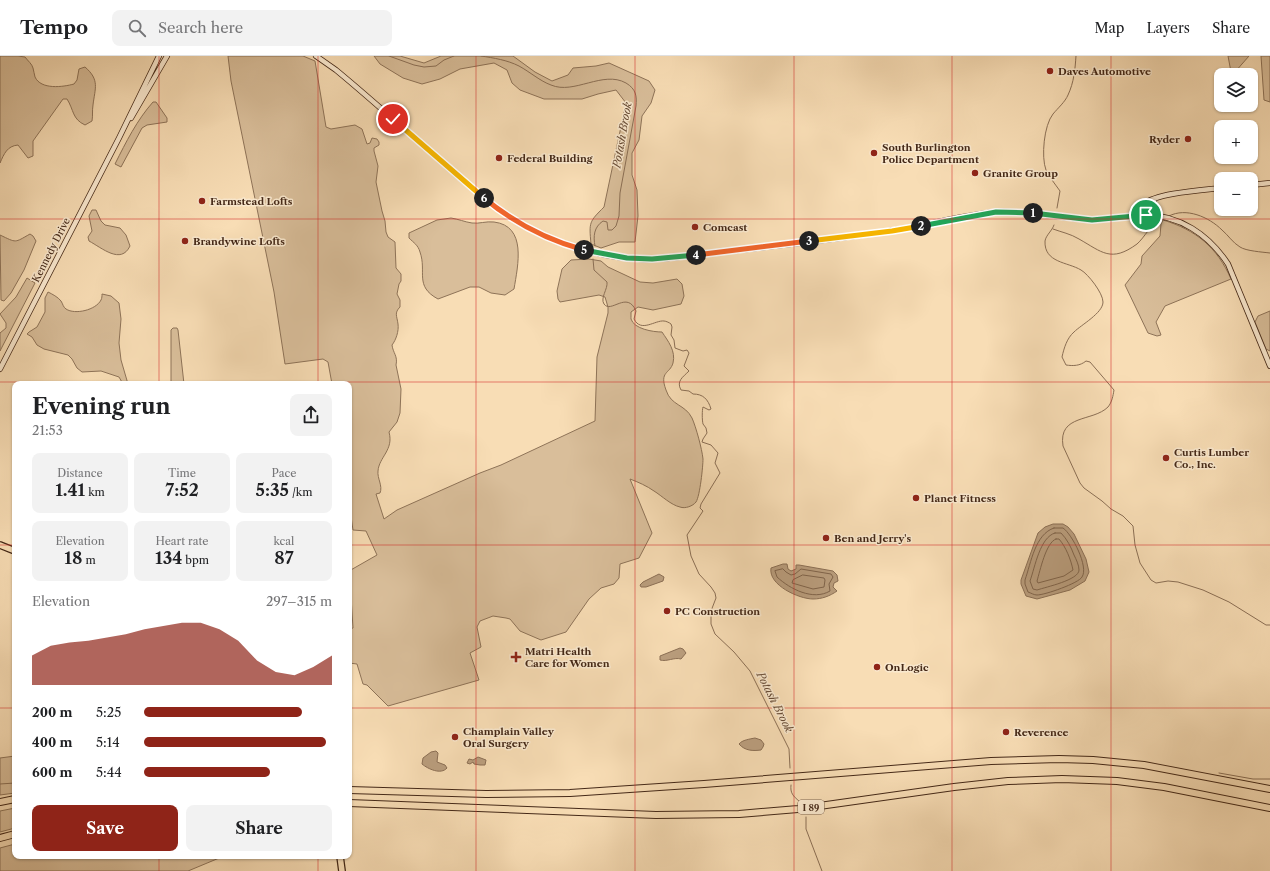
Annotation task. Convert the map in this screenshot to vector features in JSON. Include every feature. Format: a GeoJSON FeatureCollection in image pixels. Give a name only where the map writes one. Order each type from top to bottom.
{"type":"FeatureCollection","features":[{"type":"Feature","properties":{"kind":"highway"},"geometry":{"type":"LineString","coordinates":[[352,790],[486,794],[570,793],[704,784],[990,761],[1042,759],[1093,760],[1144,765],[1270,789]]}},
{"type":"Feature","properties":{"kind":"highway","name":"I 89"},"geometry":{"type":"LineString","coordinates":[[352,803],[656,815],[731,815],[798,809],[927,790],[1008,781],[1062,779],[1149,785],[1270,808]]}},
{"type":"Feature","properties":{"kind":"highway"},"geometry":{"type":"LineString","coordinates":[[0,802],[12,800]]}},
{"type":"Feature","properties":{"kind":"highway"},"geometry":{"type":"LineString","coordinates":[[0,838],[12,835]]}},
{"type":"Feature","properties":{"kind":"main road","name":"Kennedy Drive"},"geometry":{"type":"LineString","coordinates":[[0,369],[159,56]]}},
{"type":"Feature","properties":{"kind":"main road","name":"Kennedy Drive"},"geometry":{"type":"LineString","coordinates":[[118,138],[152,84],[167,56]]}},
{"type":"Feature","properties":{"kind":"main road"},"geometry":{"type":"LineString","coordinates":[[316,56],[340,73],[466,183],[504,214],[524,226],[552,239],[594,252],[627,258],[652,259],[892,231],[996,212],[1023,212],[1092,220],[1146,215],[1172,220],[1192,228],[1202,235],[1220,254],[1232,272],[1270,366]]}},
{"type":"Feature","properties":{"kind":"main road"},"geometry":{"type":"LineString","coordinates":[[1258,184],[1270,183]]}},
{"type":"Feature","properties":{"kind":"main road"},"geometry":{"type":"LineString","coordinates":[[1140,215],[1144,204],[1155,198],[1214,189]]}},
{"type":"Feature","properties":{"kind":"main road"},"geometry":{"type":"LineString","coordinates":[[1146,215],[1150,204],[1155,198]]}},
{"type":"Feature","properties":{"kind":"main road"},"geometry":{"type":"LineString","coordinates":[[0,545],[12,550]]}},
{"type":"Feature","properties":{"kind":"main road"},"geometry":{"type":"LineString","coordinates":[[340,859],[342,871]]}},
{"type":"Feature","properties":{"kind":"shaded area"},"geometry":{"type":"Polygon","coordinates":[[[0,56],[25,57],[32,65],[35,77],[38,81],[47,86],[64,86],[74,84],[77,80],[79,69],[85,67],[95,80],[92,121],[85,125],[81,123],[75,117],[67,99],[63,99],[33,141],[33,156],[28,158],[18,145],[11,147],[6,151],[0,163],[0,56]]]}},
{"type":"Feature","properties":{"kind":"shaded area"},"geometry":{"type":"Polygon","coordinates":[[[228,56],[303,56],[315,61],[326,127],[331,129],[355,125],[362,129],[367,144],[370,143],[372,138],[377,139],[379,142],[379,145],[374,148],[378,166],[376,182],[386,232],[388,237],[395,242],[396,268],[401,274],[401,281],[397,294],[400,300],[400,307],[396,313],[398,330],[392,345],[396,357],[396,365],[401,389],[400,413],[397,422],[389,432],[390,444],[378,471],[381,490],[380,493],[376,494],[384,519],[397,510],[501,465],[595,421],[597,357],[608,313],[608,307],[605,297],[599,295],[560,302],[557,291],[562,269],[571,260],[589,259],[601,261],[608,267],[640,282],[653,283],[677,279],[682,284],[684,296],[681,304],[653,310],[638,307],[631,312],[631,319],[640,328],[649,331],[662,332],[672,350],[674,359],[672,367],[664,376],[664,384],[671,399],[686,410],[692,418],[697,432],[703,459],[699,494],[696,502],[693,505],[682,508],[670,502],[648,487],[630,479],[652,533],[639,558],[620,564],[619,578],[614,584],[601,588],[589,599],[566,632],[541,640],[520,631],[510,619],[493,616],[480,621],[477,627],[481,647],[470,653],[479,680],[388,706],[367,685],[363,684],[357,664],[352,663],[352,569],[377,555],[366,531],[353,530],[352,523],[352,381],[331,381],[328,362],[323,359],[285,364],[274,292],[231,81],[228,56]]]}},
{"type":"Feature","properties":{"kind":"shaded area"},"geometry":{"type":"Polygon","coordinates":[[[374,56],[400,56],[424,63],[441,56],[513,56],[535,72],[552,81],[568,75],[573,68],[609,63],[649,81],[655,90],[651,103],[642,116],[639,140],[632,153],[632,175],[637,190],[638,216],[635,242],[619,242],[601,248],[591,244],[590,227],[595,216],[604,207],[626,103],[616,90],[582,99],[544,99],[520,90],[512,83],[507,70],[494,63],[460,69],[440,79],[422,84],[403,78],[380,64],[374,56]]]}},
{"type":"Feature","properties":{"kind":"shaded area"},"geometry":{"type":"Polygon","coordinates":[[[1228,56],[1249,56],[1238,68],[1230,68],[1228,56]]]}},
{"type":"Feature","properties":{"kind":"shaded area"},"geometry":{"type":"Polygon","coordinates":[[[1261,56],[1270,56],[1270,102],[1264,100],[1261,56]]]}},
{"type":"Feature","properties":{"kind":"shaded area"},"geometry":{"type":"Polygon","coordinates":[[[153,102],[156,102],[167,118],[167,122],[147,125],[142,128],[121,167],[115,164],[137,124],[153,102]]]}},
{"type":"Feature","properties":{"kind":"shaded area"},"geometry":{"type":"Polygon","coordinates":[[[92,210],[96,210],[101,221],[105,225],[120,228],[126,235],[130,246],[126,252],[116,255],[105,251],[89,241],[88,237],[92,231],[89,216],[92,210]]]}},
{"type":"Feature","properties":{"kind":"shaded area"},"geometry":{"type":"Polygon","coordinates":[[[451,218],[472,223],[494,222],[504,225],[512,231],[518,248],[514,289],[505,295],[491,293],[479,287],[470,287],[438,299],[426,289],[423,278],[420,252],[417,246],[409,238],[409,233],[437,220],[451,218]]]}},
{"type":"Feature","properties":{"kind":"shaded area"},"geometry":{"type":"Polygon","coordinates":[[[1163,220],[1186,229],[1204,241],[1219,258],[1231,279],[1165,306],[1156,322],[1161,335],[1157,336],[1148,333],[1125,285],[1141,264],[1142,256],[1160,236],[1161,224],[1163,220]]]}},
{"type":"Feature","properties":{"kind":"shaded area"},"geometry":{"type":"Polygon","coordinates":[[[30,234],[36,241],[24,270],[11,293],[4,301],[1,300],[0,235],[15,241],[30,234]]]}},
{"type":"Feature","properties":{"kind":"shaded area"},"geometry":{"type":"Polygon","coordinates":[[[27,278],[35,283],[0,351],[0,333],[6,328],[6,323],[0,314],[16,297],[27,278]]]}},
{"type":"Feature","properties":{"kind":"shaded area"},"geometry":{"type":"Polygon","coordinates":[[[48,292],[60,300],[66,309],[75,312],[90,309],[98,304],[102,298],[102,294],[111,296],[119,303],[121,319],[119,343],[121,360],[127,381],[121,381],[119,377],[101,371],[82,372],[77,368],[68,355],[44,349],[37,345],[32,337],[27,334],[37,327],[45,312],[45,298],[48,292]]]}},
{"type":"Feature","properties":{"kind":"shaded area"},"geometry":{"type":"Polygon","coordinates":[[[1270,311],[1270,351],[1266,349],[1255,322],[1258,316],[1270,311]]]}},
{"type":"Feature","properties":{"kind":"shaded area"},"geometry":{"type":"Polygon","coordinates":[[[173,328],[177,328],[178,330],[184,381],[171,381],[171,330],[173,328]]]}},
{"type":"Feature","properties":{"kind":"shaded area"},"geometry":{"type":"Polygon","coordinates":[[[12,756],[12,793],[0,795],[0,758],[12,756]]]}},
{"type":"Feature","properties":{"kind":"shaded area"},"geometry":{"type":"Polygon","coordinates":[[[12,809],[12,829],[0,832],[0,811],[12,809]]]}},
{"type":"Feature","properties":{"kind":"shaded area"},"geometry":{"type":"Polygon","coordinates":[[[12,845],[12,859],[217,859],[188,871],[0,871],[0,848],[12,845]]]}},
{"type":"Feature","properties":{"kind":"water"},"geometry":{"type":"Polygon","coordinates":[[[1053,524],[1063,524],[1074,534],[1086,559],[1089,572],[1085,581],[1070,590],[1037,599],[1026,596],[1021,580],[1038,533],[1045,527],[1053,524]]]}},
{"type":"Feature","properties":{"kind":"water"},"geometry":{"type":"Polygon","coordinates":[[[787,564],[788,569],[791,571],[796,569],[796,565],[799,565],[833,571],[837,575],[838,581],[834,583],[833,587],[837,591],[826,597],[816,599],[800,597],[793,594],[779,585],[771,574],[771,568],[787,564]]]}},
{"type":"Feature","properties":{"kind":"water"},"geometry":{"type":"Polygon","coordinates":[[[659,574],[664,577],[663,581],[646,587],[641,587],[640,585],[643,582],[659,574]]]}},
{"type":"Feature","properties":{"kind":"water"},"geometry":{"type":"Polygon","coordinates":[[[680,648],[686,653],[681,659],[660,660],[660,656],[680,648]]]}},
{"type":"Feature","properties":{"kind":"water"},"geometry":{"type":"Polygon","coordinates":[[[755,738],[761,740],[764,744],[761,750],[749,750],[739,744],[744,741],[755,738]]]}},
{"type":"Feature","properties":{"kind":"water"},"geometry":{"type":"Polygon","coordinates":[[[436,751],[438,753],[437,762],[445,765],[447,768],[441,771],[428,768],[422,764],[423,758],[431,752],[436,751]]]}},
{"type":"Feature","properties":{"kind":"water"},"geometry":{"type":"Polygon","coordinates":[[[478,757],[486,760],[485,765],[474,764],[473,762],[470,764],[467,763],[469,759],[473,760],[478,757]]]}},
{"type":"Feature","properties":{"kind":"waterway","name":"Potash Brook"},"geometry":{"type":"LineString","coordinates":[[389,56],[424,67],[436,66],[444,60],[454,56]]}},
{"type":"Feature","properties":{"kind":"waterway","name":"Potash Brook"},"geometry":{"type":"LineString","coordinates":[[481,56],[514,64],[551,85],[569,87],[608,79],[626,83],[634,90],[636,96],[636,106],[620,193],[619,216],[616,226],[612,230],[608,230],[607,222],[603,221],[600,223],[594,235],[595,246]]}},
{"type":"Feature","properties":{"kind":"waterway"},"geometry":{"type":"LineString","coordinates":[[1057,208],[1060,191],[1046,170],[1044,164],[1044,141],[1050,119],[1065,100],[1072,85],[1076,56]]}},
{"type":"Feature","properties":{"kind":"waterway"},"geometry":{"type":"LineString","coordinates":[[1169,216],[1176,213],[1190,213],[1204,217],[1217,225],[1240,247],[1270,253]]}},
{"type":"Feature","properties":{"kind":"waterway"},"geometry":{"type":"LineString","coordinates":[[1053,229],[1076,237],[1107,254],[1113,254],[1128,250],[1137,244],[1153,225],[1160,220]]}},
{"type":"Feature","properties":{"kind":"waterway"},"geometry":{"type":"LineString","coordinates":[[1054,225],[1045,241],[1048,254],[1058,261],[1076,267],[1084,272],[1098,289],[1103,302],[1096,314],[1069,337],[1062,357],[1066,365],[1071,366],[1081,364],[1086,361],[1090,362],[1114,390],[1108,407],[1102,412],[1078,420],[1071,424],[1066,429],[1063,436],[1063,446],[1080,483],[1084,488],[1111,509],[1123,516],[1133,526],[1135,545],[1140,563],[1151,580],[1156,583],[1168,581],[1178,582],[1203,590],[1229,602],[1266,625],[1270,625]]}},
{"type":"Feature","properties":{"kind":"waterway","name":"Potash Brook"},"geometry":{"type":"LineString","coordinates":[[593,259],[594,270],[607,282],[603,299],[604,304],[611,306],[628,302],[636,311],[634,319],[640,325],[644,326],[660,321],[671,324],[671,335],[674,340],[675,348],[683,351],[687,350],[689,353],[684,366],[689,371],[679,384],[681,390],[689,391],[693,394],[702,396],[710,405],[711,409],[709,410],[703,407],[703,424],[707,433],[702,442],[711,445],[718,453],[715,463],[720,473],[701,504],[700,508],[703,511],[687,535],[691,556],[699,574],[715,593],[716,598],[711,611],[711,624],[715,634],[734,652],[750,671],[789,749],[790,768]]}},
{"type":"Feature","properties":{"kind":"waterway"},"geometry":{"type":"LineString","coordinates":[[1219,773],[1253,779],[1270,779]]}},
{"type":"Feature","properties":{"kind":"waterway"},"geometry":{"type":"LineString","coordinates":[[0,784],[12,783]]}},
{"type":"Feature","properties":{"kind":"waterway","name":"Potash Brook"},"geometry":{"type":"LineString","coordinates":[[791,785],[792,794],[799,801]]}},
{"type":"Feature","properties":{"kind":"waterway","name":"Potash Brook"},"geometry":{"type":"LineString","coordinates":[[806,817],[806,829],[822,871]]}},
{"type":"Feature","properties":{"kind":"place","name":"Daves Automotive"},"geometry":{"type":"Point","coordinates":[1050,71]}},
{"type":"Feature","properties":{"kind":"place","name":"Ryder"},"geometry":{"type":"Point","coordinates":[1188,139]}},
{"type":"Feature","properties":{"kind":"place","name":"South Burlington Police Department"},"geometry":{"type":"Point","coordinates":[874,153]}},
{"type":"Feature","properties":{"kind":"place","name":"Federal Building"},"geometry":{"type":"Point","coordinates":[499,158]}},
{"type":"Feature","properties":{"kind":"place","name":"Granite Group"},"geometry":{"type":"Point","coordinates":[975,173]}},
{"type":"Feature","properties":{"kind":"place","name":"Farmstead Lofts"},"geometry":{"type":"Point","coordinates":[202,201]}},
{"type":"Feature","properties":{"kind":"place","name":"Comcast"},"geometry":{"type":"Point","coordinates":[695,227]}},
{"type":"Feature","properties":{"kind":"place","name":"Brandywine Lofts"},"geometry":{"type":"Point","coordinates":[185,241]}},
{"type":"Feature","properties":{"kind":"place","name":"Curtis Lumber Co., Inc."},"geometry":{"type":"Point","coordinates":[1166,458]}},
{"type":"Feature","properties":{"kind":"place","name":"Planet Fitness"},"geometry":{"type":"Point","coordinates":[916,498]}},
{"type":"Feature","properties":{"kind":"place","name":"Ben and Jerry's"},"geometry":{"type":"Point","coordinates":[826,538]}},
{"type":"Feature","properties":{"kind":"place","name":"PC Construction"},"geometry":{"type":"Point","coordinates":[667,611]}},
{"type":"Feature","properties":{"kind":"place","name":"Matri Health Care for Women"},"geometry":{"type":"Point","coordinates":[516,657]}},
{"type":"Feature","properties":{"kind":"place","name":"OnLogic"},"geometry":{"type":"Point","coordinates":[877,667]}},
{"type":"Feature","properties":{"kind":"place","name":"Reverence"},"geometry":{"type":"Point","coordinates":[1006,732]}},
{"type":"Feature","properties":{"kind":"place","name":"Champlain Valley Oral Surgery"},"geometry":{"type":"Point","coordinates":[455,737]}},
{"type":"Feature","properties":{"kind":"route"},"geometry":{"type":"LineString","coordinates":[[393,119],[504,214],[538,233],[566,245],[610,256],[652,259],[708,254],[880,233],[996,212],[1023,212],[1092,220],[1146,215]]}}]}
